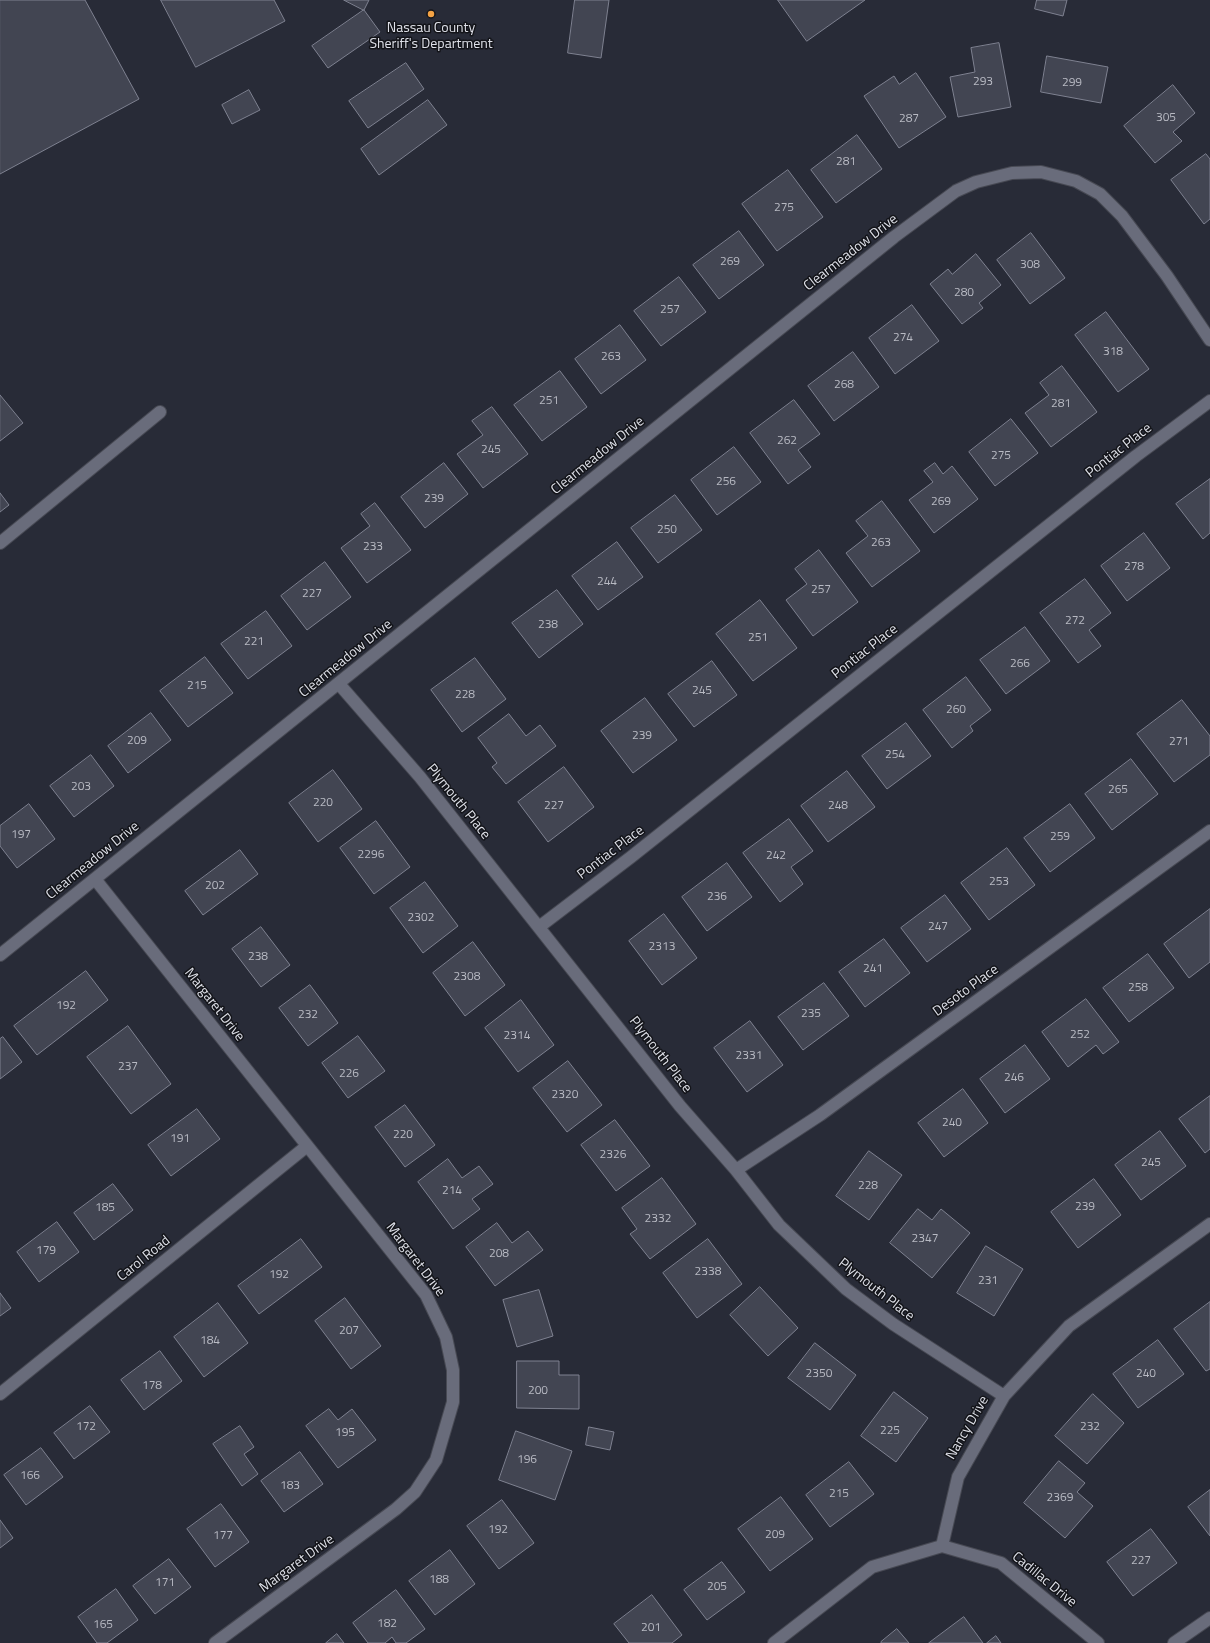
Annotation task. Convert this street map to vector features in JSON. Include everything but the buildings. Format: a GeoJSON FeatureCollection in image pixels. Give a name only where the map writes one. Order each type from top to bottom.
{"type":"FeatureCollection","features":[{"type":"Feature","properties":{"kind":"street","name":"Clearmeadow Drive"},"geometry":{"type":"LineString","coordinates":[[0,955],[894,237],[956,191],[976,182],[1012,173],[1041,172],[1076,181],[1100,194],[1122,216],[1167,276],[1210,340]]}},
{"type":"Feature","properties":{"kind":"street","name":"Pontiac Place"},"geometry":{"type":"LineString","coordinates":[[539,927],[631,857],[1130,460],[1210,401]]}},
{"type":"Feature","properties":{"kind":"street"},"geometry":{"type":"LineString","coordinates":[[0,543],[160,412]]}},
{"type":"Feature","properties":{"kind":"street","name":"Plymouth Place"},"geometry":{"type":"LineString","coordinates":[[339,684],[420,777],[680,1106],[736,1170],[779,1225],[846,1289],[893,1324],[1004,1396]]}},
{"type":"Feature","properties":{"kind":"street","name":"Desoto Place"},"geometry":{"type":"LineString","coordinates":[[736,1170],[820,1115],[1210,831]]}},
{"type":"Feature","properties":{"kind":"street","name":"Margaret Drive"},"geometry":{"type":"LineString","coordinates":[[95,879],[426,1295],[446,1337],[453,1370],[453,1402],[436,1460],[415,1492],[396,1509],[215,1643]]}},
{"type":"Feature","properties":{"kind":"street","name":"Carol Road"},"geometry":{"type":"LineString","coordinates":[[0,1394],[307,1146]]}},
{"type":"Feature","properties":{"kind":"street","name":"Nancy Drive"},"geometry":{"type":"LineString","coordinates":[[942,1546],[958,1477],[1004,1396],[1069,1326],[1210,1224]]}},
{"type":"Feature","properties":{"kind":"street"},"geometry":{"type":"LineString","coordinates":[[774,1643],[872,1567],[942,1546]]}},
{"type":"Feature","properties":{"kind":"street","name":"Cadillac Drive"},"geometry":{"type":"LineString","coordinates":[[942,1546],[1001,1562],[1098,1643]]}},
{"type":"Feature","properties":{"kind":"street"},"geometry":{"type":"LineString","coordinates":[[1174,1643],[1210,1618]]}},
{"type":"Feature","properties":{"kind":"place","name":"Nassau County Sheriff's Department"},"geometry":{"type":"Point","coordinates":[431,14]}}]}
